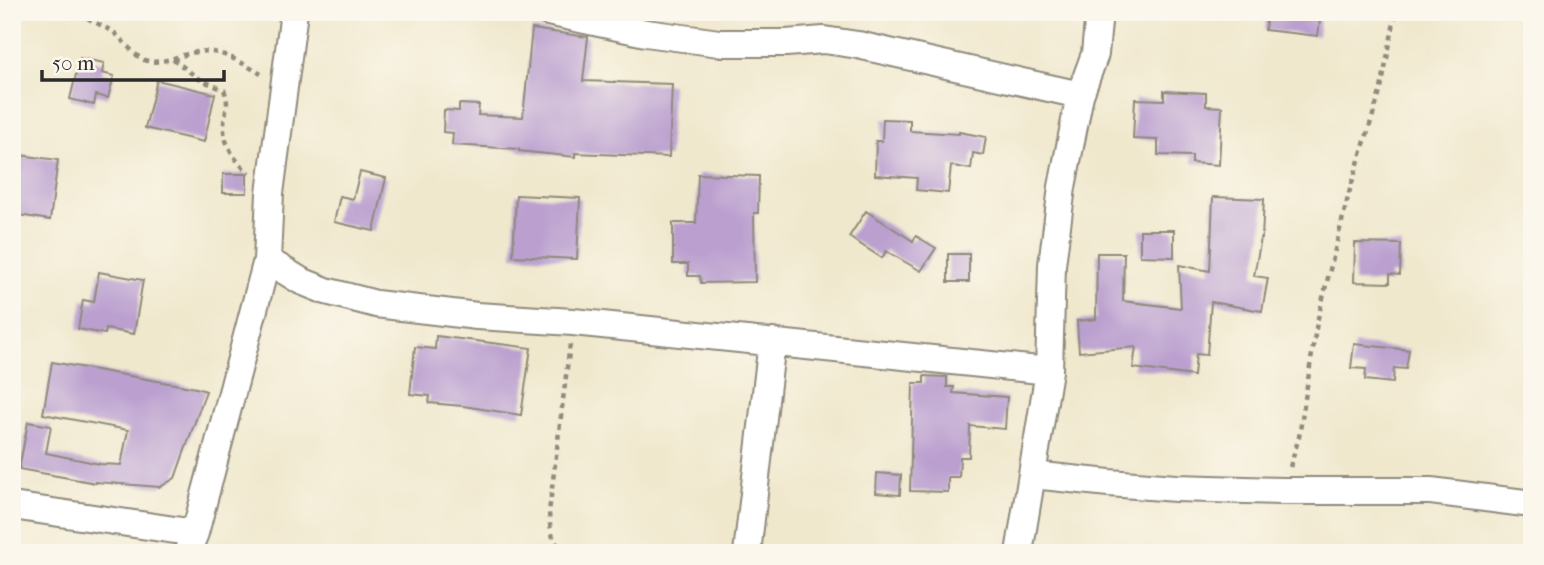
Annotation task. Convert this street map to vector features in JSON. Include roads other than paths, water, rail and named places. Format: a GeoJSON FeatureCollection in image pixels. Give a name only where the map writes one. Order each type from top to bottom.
{"type":"FeatureCollection","features":[{"type":"Feature","properties":{"kind":"street"},"geometry":{"type":"LineString","coordinates":[[12,506],[191,543],[267,260],[270,193],[294,12]]}},
{"type":"Feature","properties":{"kind":"street"},"geometry":{"type":"LineString","coordinates":[[548,12],[646,33],[719,43],[824,40],[858,45],[1080,95]]}},
{"type":"Feature","properties":{"kind":"street"},"geometry":{"type":"LineString","coordinates":[[1019,553],[1049,370],[1052,265],[1062,187],[1080,95],[1096,54],[1100,12]]}},
{"type":"Feature","properties":{"kind":"street"},"geometry":{"type":"LineString","coordinates":[[267,260],[301,281],[326,291],[376,304],[1049,370]]}},
{"type":"Feature","properties":{"kind":"street"},"geometry":{"type":"LineString","coordinates":[[747,553],[772,342]]}},
{"type":"Feature","properties":{"kind":"street"},"geometry":{"type":"LineString","coordinates":[[1033,475],[1109,484],[1283,491],[1431,491],[1532,504]]}}]}
